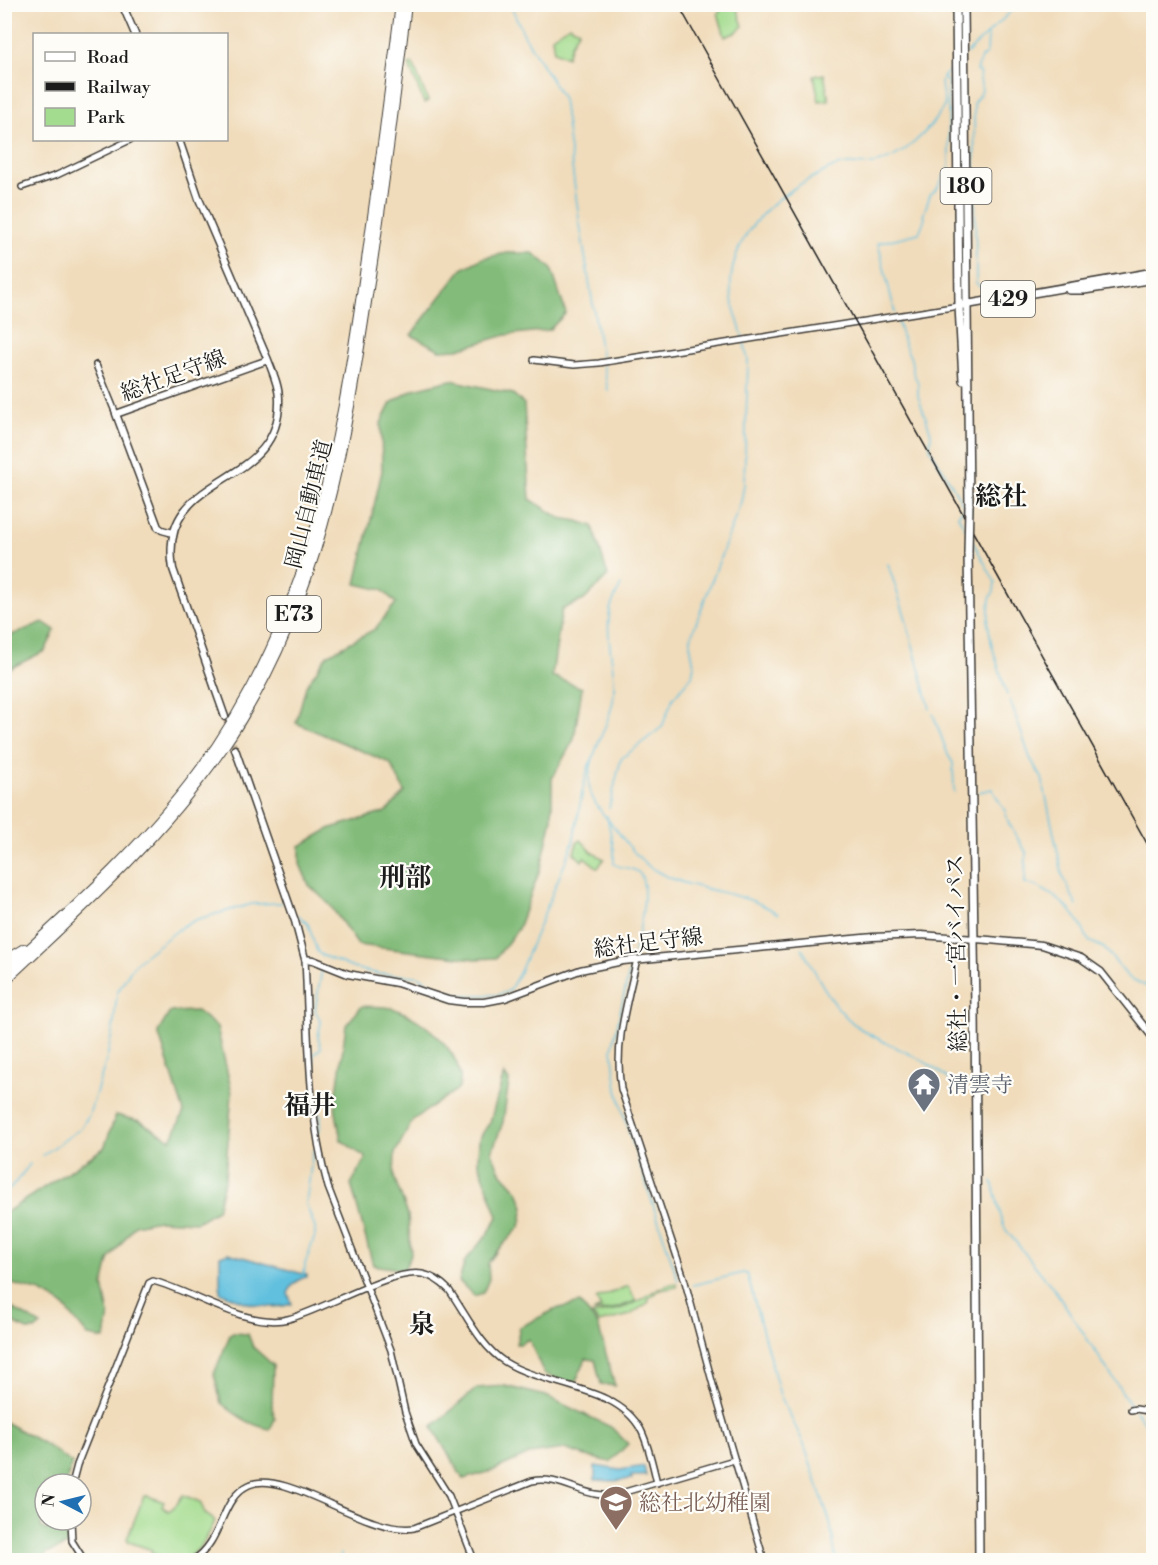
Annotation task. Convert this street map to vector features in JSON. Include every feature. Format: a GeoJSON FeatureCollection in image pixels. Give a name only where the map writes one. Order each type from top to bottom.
{"type":"FeatureCollection","features":[{"type":"Feature","properties":{"kind":"highway","name":"岡山自動車道"},"geometry":{"type":"LineString","coordinates":[[354,358],[400,4]]}},
{"type":"Feature","properties":{"kind":"highway","name":"岡山自動車道"},"geometry":{"type":"LineString","coordinates":[[4,982],[124,863],[196,785],[247,710],[282,643],[316,554],[329,510],[388,157],[407,4]]}},
{"type":"Feature","properties":{"kind":"highway","name":"総社・一宮バイパス"},"geometry":{"type":"LineString","coordinates":[[956,4],[959,306],[967,416]]}},
{"type":"Feature","properties":{"kind":"highway","name":"総社・一宮バイパス"},"geometry":{"type":"LineString","coordinates":[[964,4],[979,1560]]}},
{"type":"Feature","properties":{"kind":"highway","name":"429"},"geometry":{"type":"LineString","coordinates":[[959,306],[1154,272]]}},
{"type":"Feature","properties":{"kind":"highway","name":"429"},"geometry":{"type":"LineString","coordinates":[[1057,290],[1084,290],[1154,279]]}},
{"type":"Feature","properties":{"kind":"highway","name":"岡山自動車道"},"geometry":{"type":"LineString","coordinates":[[4,971],[124,863]]}},
{"type":"Feature","properties":{"kind":"highway"},"geometry":{"type":"LineString","coordinates":[[4,960],[41,938]]}},
{"type":"Feature","properties":{"kind":"main road"},"geometry":{"type":"LineString","coordinates":[[122,4],[135,33]]}},
{"type":"Feature","properties":{"kind":"main road"},"geometry":{"type":"LineString","coordinates":[[179,141],[203,209],[268,360],[277,384],[279,398],[278,418],[273,434],[262,451],[251,462],[195,498],[182,513],[173,533],[172,569],[225,717]]}},
{"type":"Feature","properties":{"kind":"main road","name":"総社足守線"},"geometry":{"type":"LineString","coordinates":[[173,533],[162,531],[158,527],[116,414],[268,360]]}},
{"type":"Feature","properties":{"kind":"main road"},"geometry":{"type":"LineString","coordinates":[[236,749],[295,921],[305,959]]}},
{"type":"Feature","properties":{"kind":"main road","name":"総社足守線"},"geometry":{"type":"LineString","coordinates":[[305,959],[314,960],[348,974],[397,983],[448,999],[472,1003],[505,998],[588,968],[637,959],[873,937],[921,935],[974,938],[1042,945],[1081,958],[1101,972],[1154,1040]]}},
{"type":"Feature","properties":{"kind":"street"},"geometry":{"type":"LineString","coordinates":[[22,187],[57,175],[128,141]]}},
{"type":"Feature","properties":{"kind":"street"},"geometry":{"type":"LineString","coordinates":[[534,360],[574,365],[602,362],[959,306]]}},
{"type":"Feature","properties":{"kind":"street"},"geometry":{"type":"LineString","coordinates":[[96,365],[116,414]]}},
{"type":"Feature","properties":{"kind":"street"},"geometry":{"type":"LineString","coordinates":[[305,959],[310,1088],[319,1151],[328,1188],[391,1350],[405,1412],[416,1444],[429,1467],[442,1483],[474,1560]]}},
{"type":"Feature","properties":{"kind":"street"},"geometry":{"type":"LineString","coordinates":[[637,959],[619,1042],[618,1065],[621,1089],[684,1278],[764,1560]]}},
{"type":"Feature","properties":{"kind":"street"},"geometry":{"type":"LineString","coordinates":[[75,1472],[149,1284],[153,1281],[240,1315],[277,1320],[292,1318],[367,1288],[410,1274],[421,1274],[441,1282],[449,1290],[489,1349],[505,1361],[515,1367],[611,1401],[627,1412],[641,1431],[657,1483]]}},
{"type":"Feature","properties":{"kind":"street"},"geometry":{"type":"LineString","coordinates":[[1133,1410],[1154,1412]]}},
{"type":"Feature","properties":{"kind":"street"},"geometry":{"type":"LineString","coordinates":[[193,1560],[203,1554],[215,1538],[234,1497],[248,1485],[258,1482],[279,1484],[391,1528],[414,1528],[537,1480],[552,1480],[602,1497],[734,1460]]}},
{"type":"Feature","properties":{"kind":"street"},"geometry":{"type":"LineString","coordinates":[[72,1532],[72,1541],[84,1560]]}},
{"type":"Feature","properties":{"kind":"green space"},"geometry":{"type":"Polygon","coordinates":[[[728,4],[736,5],[743,26],[735,33],[725,37],[718,13],[720,12],[719,7],[728,4]]]}},
{"type":"Feature","properties":{"kind":"green space"},"geometry":{"type":"Polygon","coordinates":[[[569,25],[579,30],[567,57],[554,51],[552,37],[569,25]]]}},
{"type":"Feature","properties":{"kind":"green space"},"geometry":{"type":"Polygon","coordinates":[[[413,64],[428,101],[424,103],[409,65],[413,64]]]}},
{"type":"Feature","properties":{"kind":"green space"},"geometry":{"type":"Polygon","coordinates":[[[824,74],[829,100],[819,101],[814,76],[824,74]]]}},
{"type":"Feature","properties":{"kind":"green space"},"geometry":{"type":"Polygon","coordinates":[[[507,253],[533,253],[551,268],[566,313],[549,330],[506,335],[458,349],[440,350],[411,335],[462,269],[483,258],[507,253]]]}},
{"type":"Feature","properties":{"kind":"green space"},"geometry":{"type":"Polygon","coordinates":[[[451,380],[513,394],[524,404],[530,499],[560,518],[593,526],[608,576],[584,600],[562,609],[552,676],[582,688],[574,739],[552,779],[552,819],[541,867],[518,929],[496,958],[475,959],[358,945],[330,905],[309,885],[300,864],[300,846],[331,828],[386,812],[405,792],[390,763],[296,723],[306,686],[327,655],[375,629],[396,603],[382,590],[356,584],[382,471],[381,423],[391,403],[414,389],[451,380]]]}},
{"type":"Feature","properties":{"kind":"green space"},"geometry":{"type":"Polygon","coordinates":[[[43,622],[55,630],[45,651],[5,671],[5,636],[43,622]]]}},
{"type":"Feature","properties":{"kind":"green space"},"geometry":{"type":"Polygon","coordinates":[[[581,840],[592,852],[604,859],[598,868],[584,857],[582,861],[574,853],[577,843],[581,840]]]}},
{"type":"Feature","properties":{"kind":"green space"},"geometry":{"type":"Polygon","coordinates":[[[362,1006],[395,1009],[418,1021],[441,1040],[450,1051],[460,1076],[459,1088],[413,1120],[395,1153],[394,1177],[408,1215],[411,1254],[404,1270],[373,1265],[351,1184],[366,1158],[341,1140],[335,1107],[346,1025],[362,1006]]]}},
{"type":"Feature","properties":{"kind":"green space"},"geometry":{"type":"Polygon","coordinates":[[[197,1011],[217,1027],[232,1093],[225,1178],[217,1210],[197,1222],[158,1220],[135,1225],[109,1260],[103,1285],[109,1314],[105,1339],[88,1336],[62,1304],[41,1292],[5,1282],[5,1213],[104,1148],[116,1115],[140,1121],[171,1140],[184,1112],[158,1032],[170,1012],[197,1011]]]}},
{"type":"Feature","properties":{"kind":"green space"},"geometry":{"type":"Polygon","coordinates":[[[504,1074],[509,1081],[503,1122],[492,1152],[499,1170],[518,1191],[524,1207],[520,1227],[488,1263],[489,1279],[483,1293],[474,1296],[459,1281],[465,1261],[489,1232],[498,1217],[478,1161],[479,1139],[490,1122],[504,1074]]]}},
{"type":"Feature","properties":{"kind":"green space"},"geometry":{"type":"Polygon","coordinates":[[[676,1283],[677,1287],[660,1290],[648,1299],[649,1302],[630,1315],[599,1323],[592,1315],[624,1307],[659,1289],[676,1283]]]}},
{"type":"Feature","properties":{"kind":"green space"},"geometry":{"type":"Polygon","coordinates":[[[628,1286],[636,1301],[611,1310],[593,1312],[601,1308],[596,1299],[628,1286]]]}},
{"type":"Feature","properties":{"kind":"green space"},"geometry":{"type":"Polygon","coordinates":[[[580,1303],[598,1325],[615,1386],[601,1384],[595,1360],[586,1359],[574,1385],[544,1374],[529,1339],[516,1344],[520,1327],[556,1309],[580,1303]]]}},
{"type":"Feature","properties":{"kind":"green space"},"geometry":{"type":"Polygon","coordinates":[[[5,1304],[41,1325],[35,1330],[27,1330],[13,1323],[5,1332],[5,1304]]]}},
{"type":"Feature","properties":{"kind":"green space"},"geometry":{"type":"Polygon","coordinates":[[[233,1333],[248,1334],[253,1347],[273,1365],[272,1407],[275,1419],[270,1429],[250,1423],[221,1403],[214,1374],[230,1335],[233,1333]]]}},
{"type":"Feature","properties":{"kind":"green space"},"geometry":{"type":"Polygon","coordinates":[[[505,1386],[546,1396],[611,1427],[628,1444],[610,1462],[564,1449],[529,1454],[492,1471],[463,1479],[432,1427],[477,1388],[505,1386]]]}},
{"type":"Feature","properties":{"kind":"green space"},"geometry":{"type":"Polygon","coordinates":[[[5,1422],[72,1463],[69,1472],[33,1472],[33,1532],[66,1532],[68,1545],[47,1553],[41,1560],[5,1560],[5,1422]]]}},
{"type":"Feature","properties":{"kind":"green space"},"geometry":{"type":"Polygon","coordinates":[[[183,1495],[200,1502],[205,1513],[215,1521],[203,1543],[192,1555],[186,1559],[167,1559],[151,1553],[152,1550],[129,1542],[127,1539],[144,1496],[164,1502],[162,1507],[169,1511],[183,1495]]]}},
{"type":"Feature","properties":{"kind":"water"},"geometry":{"type":"Polygon","coordinates":[[[228,1253],[307,1275],[307,1277],[296,1282],[288,1293],[292,1304],[273,1307],[246,1302],[220,1292],[220,1256],[228,1253]]]}},
{"type":"Feature","properties":{"kind":"water"},"geometry":{"type":"Polygon","coordinates":[[[595,1466],[620,1470],[644,1466],[646,1476],[631,1476],[632,1479],[614,1481],[595,1480],[595,1466]]]}},
{"type":"Feature","properties":{"kind":"waterway"},"geometry":{"type":"LineString","coordinates":[[510,4],[524,35],[563,99],[579,219],[602,360]]}},
{"type":"Feature","properties":{"kind":"waterway"},"geometry":{"type":"LineString","coordinates":[[967,53],[1019,4]]}},
{"type":"Feature","properties":{"kind":"waterway"},"geometry":{"type":"LineString","coordinates":[[983,289],[976,283],[974,102],[982,91],[979,72],[976,71],[981,58],[987,53],[988,34]]}},
{"type":"Feature","properties":{"kind":"waterway"},"geometry":{"type":"LineString","coordinates":[[743,338],[733,302],[731,280],[734,262],[750,230],[774,203],[804,182],[830,168],[884,161],[915,142],[945,105],[941,84],[953,67]]}},
{"type":"Feature","properties":{"kind":"waterway"},"geometry":{"type":"LineString","coordinates":[[895,313],[878,243],[919,233],[930,195],[937,189],[949,167],[948,84],[943,76]]}},
{"type":"Feature","properties":{"kind":"waterway"},"geometry":{"type":"LineString","coordinates":[[897,319],[911,359],[918,383],[918,396],[931,433],[930,448],[964,506],[958,516],[965,528]]}},
{"type":"Feature","properties":{"kind":"waterway"},"geometry":{"type":"LineString","coordinates":[[609,808],[621,759],[662,727],[673,698],[692,676],[694,665],[690,644],[692,634],[741,502],[744,485],[748,361],[744,342]]}},
{"type":"Feature","properties":{"kind":"waterway"},"geometry":{"type":"LineString","coordinates":[[603,365],[608,390]]}},
{"type":"Feature","properties":{"kind":"waterway"},"geometry":{"type":"LineString","coordinates":[[972,540],[995,582],[990,598],[988,624],[992,646],[1007,695]]}},
{"type":"Feature","properties":{"kind":"waterway"},"geometry":{"type":"LineString","coordinates":[[888,564],[905,616],[930,709]]}},
{"type":"Feature","properties":{"kind":"waterway"},"geometry":{"type":"LineString","coordinates":[[621,585],[611,607],[609,621],[614,678],[613,701],[592,763],[589,784],[592,796],[602,813],[628,845],[651,868],[688,884],[749,900],[778,914]]}},
{"type":"Feature","properties":{"kind":"waterway"},"geometry":{"type":"LineString","coordinates":[[1010,700],[1030,758],[1042,778],[1063,877],[1077,906]]}},
{"type":"Feature","properties":{"kind":"waterway"},"geometry":{"type":"LineString","coordinates":[[933,714],[953,763],[954,792]]}},
{"type":"Feature","properties":{"kind":"waterway"},"geometry":{"type":"LineString","coordinates":[[298,915],[308,924],[317,951],[321,955],[353,968],[379,974],[417,976],[441,990],[463,995],[497,995],[509,991],[520,972],[572,846],[584,785],[593,759]]}},
{"type":"Feature","properties":{"kind":"waterway"},"geometry":{"type":"LineString","coordinates":[[979,792],[992,789],[1026,852],[1025,883],[1054,896],[1077,919]]}},
{"type":"Feature","properties":{"kind":"waterway"},"geometry":{"type":"LineString","coordinates":[[607,816],[614,850],[614,864],[638,872],[643,880],[644,900],[634,953]]}},
{"type":"Feature","properties":{"kind":"waterway"},"geometry":{"type":"LineString","coordinates":[[43,1155],[80,1129],[89,1115],[107,1058],[117,993],[131,969],[140,959],[183,926],[198,919],[252,904],[282,903]]}},
{"type":"Feature","properties":{"kind":"waterway"},"geometry":{"type":"LineString","coordinates":[[1078,920],[1089,941],[1104,948],[1128,977],[1154,990]]}},
{"type":"Feature","properties":{"kind":"waterway"},"geometry":{"type":"LineString","coordinates":[[802,948],[827,993],[851,1022],[872,1036],[932,1066],[952,1083]]}},
{"type":"Feature","properties":{"kind":"waterway"},"geometry":{"type":"LineString","coordinates":[[319,1133],[321,1116],[317,1110],[313,1055],[321,1048],[318,1037],[321,1022],[315,1010],[322,969]]}},
{"type":"Feature","properties":{"kind":"waterway"},"geometry":{"type":"LineString","coordinates":[[629,972],[612,1049],[617,1090],[678,1280]]}},
{"type":"Feature","properties":{"kind":"waterway"},"geometry":{"type":"LineString","coordinates":[[304,1275],[305,1264],[315,1236],[315,1228],[306,1204],[313,1150]]}},
{"type":"Feature","properties":{"kind":"waterway"},"geometry":{"type":"LineString","coordinates":[[4,1193],[11,1188],[30,1164]]}},
{"type":"Feature","properties":{"kind":"waterway"},"geometry":{"type":"LineString","coordinates":[[992,1181],[1006,1230],[1057,1293],[1132,1407]]}},
{"type":"Feature","properties":{"kind":"waterway"},"geometry":{"type":"LineString","coordinates":[[693,1285],[747,1274],[780,1395],[803,1442],[830,1522],[836,1560]]}},
{"type":"Feature","properties":{"kind":"waterway"},"geometry":{"type":"LineString","coordinates":[[1135,1411],[1154,1434]]}},
{"type":"Feature","properties":{"kind":"waterway"},"geometry":{"type":"LineString","coordinates":[[340,1560],[341,1554]]}},
{"type":"Feature","properties":{"kind":"waterway"},"geometry":{"type":"LineString","coordinates":[[420,1560],[425,1560]]}},
{"type":"Feature","properties":{"kind":"tunnel"},"geometry":{"type":"LineString","coordinates":[[225,717],[235,749]]}},
{"type":"Feature","properties":{"kind":"railway"},"geometry":{"type":"LineString","coordinates":[[678,4],[1154,856]]}},
{"type":"Feature","properties":{"kind":"place","name":"清雲寺"},"geometry":{"type":"Point","coordinates":[924,1113]}},
{"type":"Feature","properties":{"kind":"place","name":"総社北幼稚園"},"geometry":{"type":"Point","coordinates":[616,1531]}},
{"type":"Feature","properties":{"kind":"district","name":"総社"},"geometry":{"type":"Point","coordinates":[1001,496]}},
{"type":"Feature","properties":{"kind":"district","name":"刑部"},"geometry":{"type":"Point","coordinates":[405,877]}},
{"type":"Feature","properties":{"kind":"district","name":"福井"},"geometry":{"type":"Point","coordinates":[310,1105]}},
{"type":"Feature","properties":{"kind":"district","name":"泉"},"geometry":{"type":"Point","coordinates":[422,1324]}}]}
